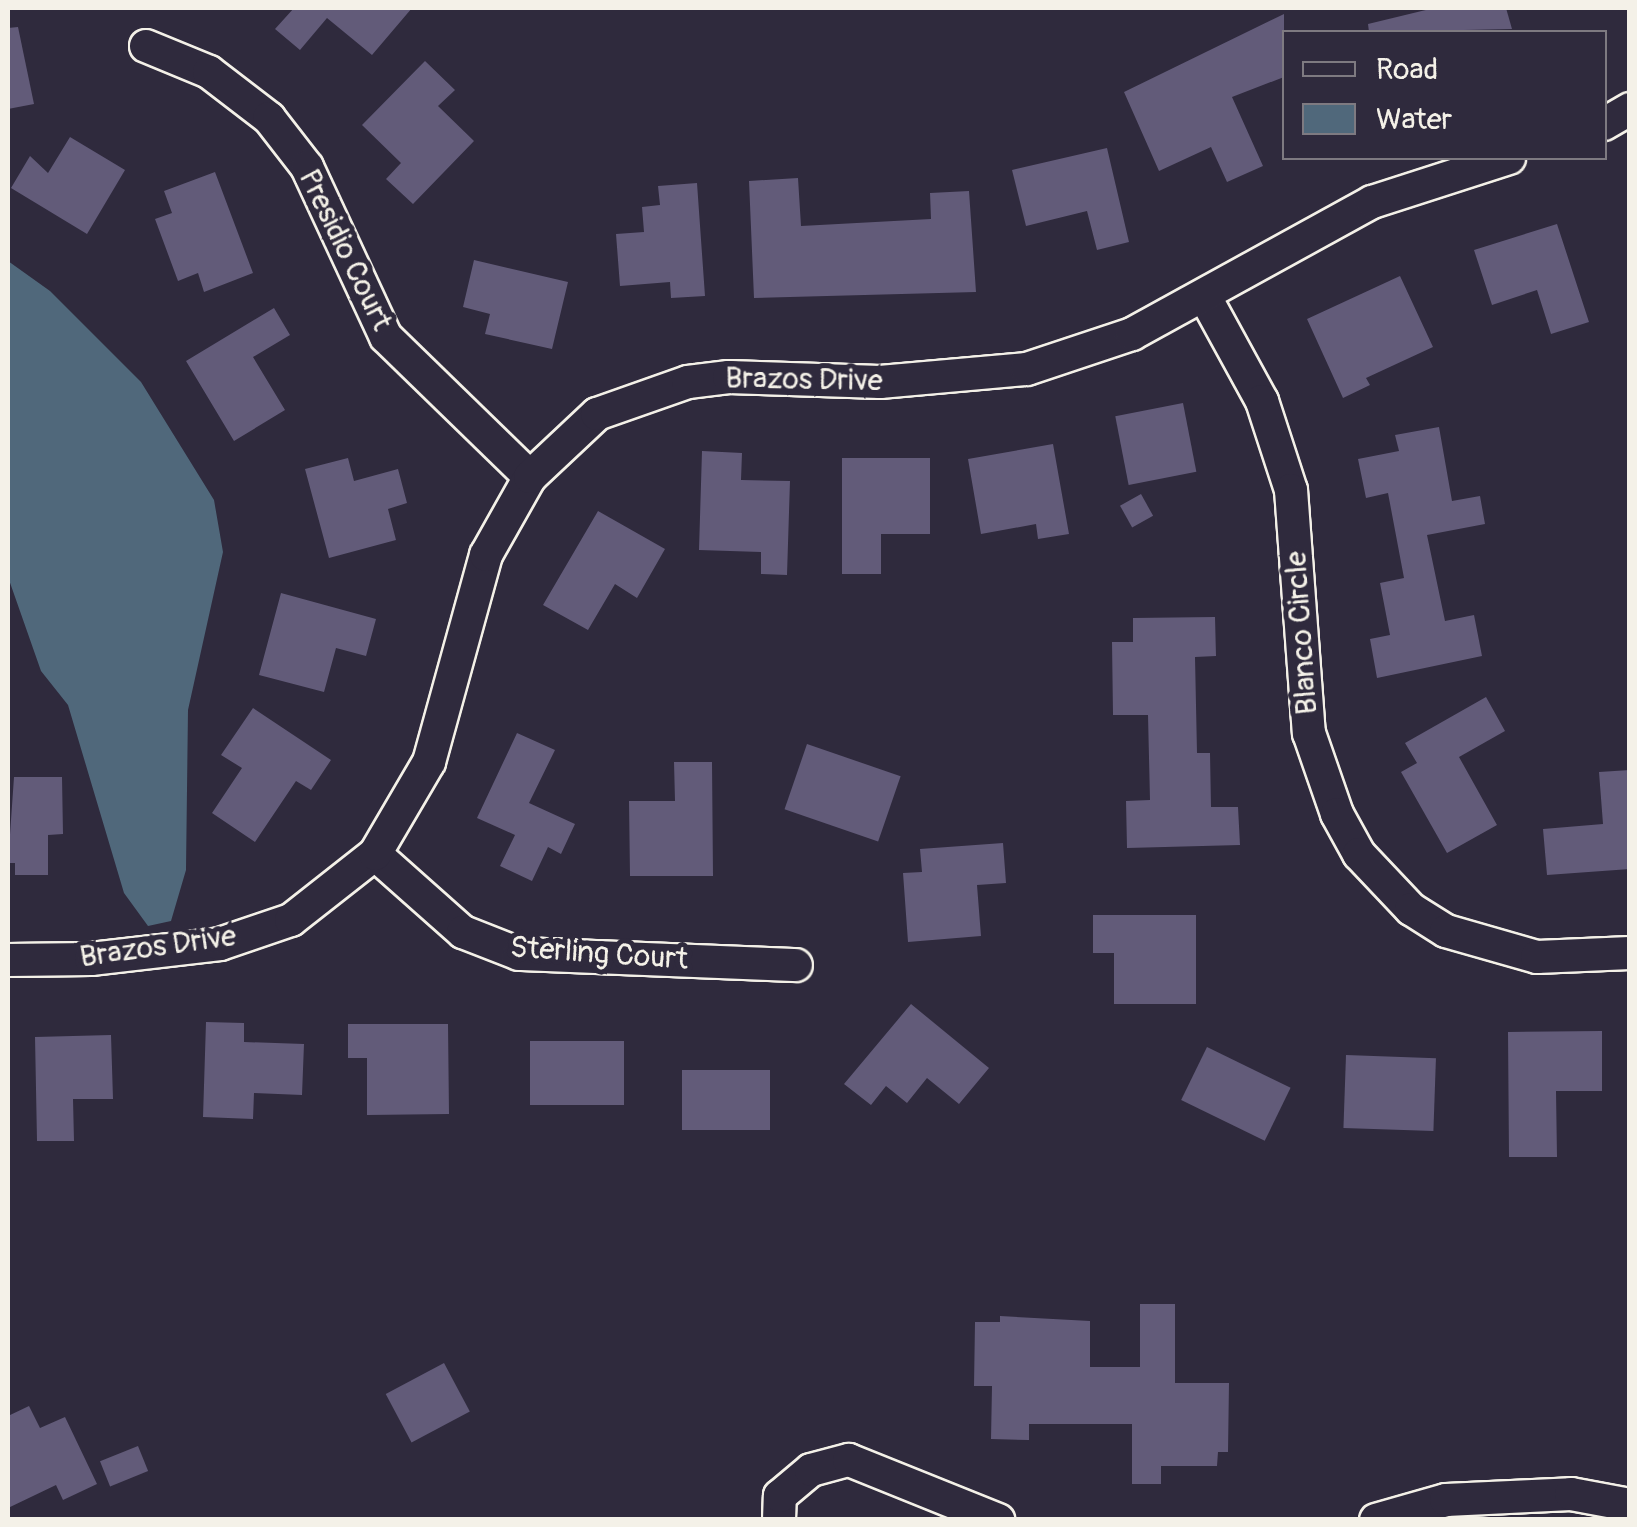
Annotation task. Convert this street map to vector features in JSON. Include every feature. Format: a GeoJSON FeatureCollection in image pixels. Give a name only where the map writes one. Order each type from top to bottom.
{"type":"FeatureCollection","features":[{"type":"Feature","properties":{"kind":"street","name":"Presidio Court"},"geometry":{"type":"LineString","coordinates":[[146,46],[208,72],[268,118],[306,167],[386,338],[530,477]]}},
{"type":"Feature","properties":{"kind":"street"},"geometry":{"type":"LineString","coordinates":[[1607,122],[1630,109]]}},
{"type":"Feature","properties":{"kind":"street","name":"Brazos Drive"},"geometry":{"type":"LineString","coordinates":[[8,960],[91,959],[220,944],[291,920],[375,854],[429,762],[486,554],[530,477],[597,414],[688,382],[729,377],[880,382],[1027,369],[1132,334],[1372,202],[1503,160]]}},
{"type":"Feature","properties":{"kind":"street","name":"Blanco Circle"},"geometry":{"type":"LineString","coordinates":[[1205,297],[1262,401],[1291,490],[1310,732],[1337,814],[1359,854],[1400,898],[1446,932],[1537,957],[1630,954]]}},
{"type":"Feature","properties":{"kind":"street","name":"Sterling Court"},"geometry":{"type":"LineString","coordinates":[[375,854],[463,932],[519,954],[796,966]]}},
{"type":"Feature","properties":{"kind":"street"},"geometry":{"type":"LineString","coordinates":[[779,1520],[780,1496],[811,1470],[849,1460],[998,1520]]}},
{"type":"Feature","properties":{"kind":"street"},"geometry":{"type":"LineString","coordinates":[[1376,1520],[1446,1500],[1571,1494],[1619,1509]]}},
{"type":"Feature","properties":{"kind":"water"},"geometry":{"type":"Polygon","coordinates":[[[8,261],[50,291],[141,382],[214,500],[223,552],[188,710],[186,870],[171,921],[148,926],[124,893],[68,705],[41,671],[8,577],[8,261]]]}},
{"type":"Feature","properties":{"kind":"building"},"geometry":{"type":"Polygon","coordinates":[[[294,8],[412,8],[372,55],[327,18],[300,50],[275,29],[294,8]]]}},
{"type":"Feature","properties":{"kind":"building"},"geometry":{"type":"Polygon","coordinates":[[[1434,8],[1506,8],[1512,29],[1369,30],[1368,24],[1434,8]]]}},
{"type":"Feature","properties":{"kind":"building"},"geometry":{"type":"Polygon","coordinates":[[[1284,14],[1282,78],[1232,97],[1263,166],[1227,182],[1211,147],[1159,171],[1124,92],[1284,14]]]}},
{"type":"Feature","properties":{"kind":"building"},"geometry":{"type":"Polygon","coordinates":[[[18,27],[34,104],[8,109],[8,28],[18,27]]]}},
{"type":"Feature","properties":{"kind":"building"},"geometry":{"type":"Polygon","coordinates":[[[425,61],[455,90],[438,106],[474,141],[413,204],[386,179],[401,163],[362,125],[425,61]]]}},
{"type":"Feature","properties":{"kind":"building"},"geometry":{"type":"Polygon","coordinates":[[[70,137],[125,170],[87,234],[11,188],[30,156],[48,173],[70,137]]]}},
{"type":"Feature","properties":{"kind":"building"},"geometry":{"type":"Polygon","coordinates":[[[1107,148],[1129,242],[1097,250],[1087,211],[1026,226],[1012,170],[1107,148]]]}},
{"type":"Feature","properties":{"kind":"building"},"geometry":{"type":"Polygon","coordinates":[[[215,172],[253,273],[204,292],[198,273],[178,281],[155,219],[172,213],[164,191],[215,172]]]}},
{"type":"Feature","properties":{"kind":"building"},"geometry":{"type":"Polygon","coordinates":[[[798,178],[801,226],[931,219],[930,193],[969,191],[976,292],[754,298],[749,181],[798,178]]]}},
{"type":"Feature","properties":{"kind":"building"},"geometry":{"type":"Polygon","coordinates":[[[697,183],[705,296],[671,298],[670,282],[620,286],[616,234],[644,232],[642,207],[660,205],[658,186],[697,183]]]}},
{"type":"Feature","properties":{"kind":"building"},"geometry":{"type":"Polygon","coordinates":[[[1557,224],[1589,322],[1551,334],[1537,290],[1492,305],[1474,250],[1557,224]]]}},
{"type":"Feature","properties":{"kind":"building"},"geometry":{"type":"Polygon","coordinates":[[[474,260],[568,282],[552,349],[485,334],[490,314],[463,307],[474,260]]]}},
{"type":"Feature","properties":{"kind":"building"},"geometry":{"type":"Polygon","coordinates":[[[1400,276],[1433,347],[1366,378],[1370,385],[1343,398],[1307,319],[1400,276]]]}},
{"type":"Feature","properties":{"kind":"building"},"geometry":{"type":"Polygon","coordinates":[[[274,308],[290,335],[253,357],[285,410],[234,441],[186,361],[274,308]]]}},
{"type":"Feature","properties":{"kind":"building"},"geometry":{"type":"Polygon","coordinates":[[[1183,403],[1196,472],[1129,485],[1115,416],[1183,403]]]}},
{"type":"Feature","properties":{"kind":"building"},"geometry":{"type":"Polygon","coordinates":[[[1439,427],[1452,501],[1480,496],[1485,524],[1427,535],[1445,621],[1474,615],[1482,656],[1377,678],[1370,639],[1390,635],[1380,583],[1404,578],[1388,493],[1366,498],[1358,459],[1399,451],[1395,435],[1439,427]]]}},
{"type":"Feature","properties":{"kind":"building"},"geometry":{"type":"Polygon","coordinates":[[[1053,444],[1069,534],[1038,539],[1036,524],[981,534],[968,459],[1053,444]]]}},
{"type":"Feature","properties":{"kind":"building"},"geometry":{"type":"Polygon","coordinates":[[[702,451],[742,453],[741,480],[790,481],[787,575],[761,574],[761,552],[699,550],[702,451]]]}},
{"type":"Feature","properties":{"kind":"building"},"geometry":{"type":"Polygon","coordinates":[[[348,458],[354,481],[398,469],[407,503],[388,509],[396,540],[329,558],[305,469],[348,458]]]}},
{"type":"Feature","properties":{"kind":"building"},"geometry":{"type":"Polygon","coordinates":[[[842,458],[930,458],[930,534],[881,534],[881,574],[842,574],[842,458]]]}},
{"type":"Feature","properties":{"kind":"building"},"geometry":{"type":"Polygon","coordinates":[[[1141,494],[1153,516],[1132,528],[1120,506],[1141,494]]]}},
{"type":"Feature","properties":{"kind":"building"},"geometry":{"type":"Polygon","coordinates":[[[598,511],[665,549],[637,598],[615,584],[588,630],[543,605],[598,511]]]}},
{"type":"Feature","properties":{"kind":"building"},"geometry":{"type":"Polygon","coordinates":[[[281,593],[376,619],[366,656],[336,648],[324,692],[259,675],[281,593]]]}},
{"type":"Feature","properties":{"kind":"building"},"geometry":{"type":"Polygon","coordinates":[[[1215,617],[1216,656],[1195,657],[1197,753],[1210,753],[1211,807],[1238,807],[1240,845],[1127,848],[1126,801],[1150,800],[1148,715],[1113,715],[1112,642],[1133,642],[1133,618],[1215,617]]]}},
{"type":"Feature","properties":{"kind":"building"},"geometry":{"type":"Polygon","coordinates":[[[1486,697],[1505,731],[1459,757],[1497,825],[1447,853],[1401,772],[1417,763],[1405,743],[1486,697]]]}},
{"type":"Feature","properties":{"kind":"building"},"geometry":{"type":"Polygon","coordinates":[[[253,708],[331,760],[311,790],[296,781],[255,842],[212,813],[242,768],[221,755],[253,708]]]}},
{"type":"Feature","properties":{"kind":"building"},"geometry":{"type":"Polygon","coordinates":[[[517,733],[555,750],[529,803],[575,824],[561,854],[548,847],[532,881],[500,866],[515,835],[477,818],[517,733]]]}},
{"type":"Feature","properties":{"kind":"building"},"geometry":{"type":"Polygon","coordinates":[[[807,744],[901,776],[878,841],[785,809],[807,744]]]}},
{"type":"Feature","properties":{"kind":"building"},"geometry":{"type":"Polygon","coordinates":[[[674,762],[712,762],[713,876],[630,876],[629,801],[675,801],[674,762]]]}},
{"type":"Feature","properties":{"kind":"building"},"geometry":{"type":"Polygon","coordinates":[[[1630,770],[1630,869],[1547,875],[1543,829],[1603,824],[1599,772],[1630,770]]]}},
{"type":"Feature","properties":{"kind":"building"},"geometry":{"type":"Polygon","coordinates":[[[14,777],[62,777],[63,834],[48,835],[48,875],[15,875],[15,863],[8,863],[14,777]]]}},
{"type":"Feature","properties":{"kind":"building"},"geometry":{"type":"Polygon","coordinates":[[[1003,843],[1006,883],[977,885],[981,936],[908,942],[903,873],[922,872],[920,849],[1003,843]]]}},
{"type":"Feature","properties":{"kind":"building"},"geometry":{"type":"Polygon","coordinates":[[[1093,915],[1196,915],[1196,1004],[1114,1004],[1114,953],[1093,953],[1093,915]]]}},
{"type":"Feature","properties":{"kind":"building"},"geometry":{"type":"Polygon","coordinates":[[[911,1004],[989,1068],[959,1104],[927,1078],[907,1103],[886,1086],[871,1105],[844,1084],[911,1004]]]}},
{"type":"Feature","properties":{"kind":"building"},"geometry":{"type":"Polygon","coordinates":[[[206,1022],[244,1023],[244,1042],[304,1044],[302,1095],[254,1093],[253,1119],[203,1117],[206,1022]]]}},
{"type":"Feature","properties":{"kind":"building"},"geometry":{"type":"Polygon","coordinates":[[[348,1024],[448,1024],[449,1114],[367,1115],[367,1058],[348,1058],[348,1024]]]}},
{"type":"Feature","properties":{"kind":"building"},"geometry":{"type":"Polygon","coordinates":[[[1602,1031],[1602,1091],[1556,1091],[1557,1157],[1509,1157],[1508,1032],[1602,1031]]]}},
{"type":"Feature","properties":{"kind":"building"},"geometry":{"type":"Polygon","coordinates":[[[111,1035],[113,1099],[73,1099],[74,1141],[37,1141],[35,1037],[111,1035]]]}},
{"type":"Feature","properties":{"kind":"building"},"geometry":{"type":"Polygon","coordinates":[[[530,1041],[624,1041],[624,1105],[530,1105],[530,1041]]]}},
{"type":"Feature","properties":{"kind":"building"},"geometry":{"type":"Polygon","coordinates":[[[1207,1047],[1291,1088],[1265,1141],[1181,1100],[1207,1047]]]}},
{"type":"Feature","properties":{"kind":"building"},"geometry":{"type":"Polygon","coordinates":[[[1346,1055],[1436,1058],[1433,1131],[1343,1128],[1346,1055]]]}},
{"type":"Feature","properties":{"kind":"building"},"geometry":{"type":"Polygon","coordinates":[[[682,1070],[770,1070],[770,1130],[682,1130],[682,1070]]]}},
{"type":"Feature","properties":{"kind":"building"},"geometry":{"type":"Polygon","coordinates":[[[1140,1304],[1175,1304],[1175,1383],[1229,1383],[1228,1452],[1218,1452],[1217,1466],[1161,1466],[1161,1484],[1132,1484],[1132,1424],[1029,1424],[1029,1440],[991,1439],[992,1386],[974,1386],[975,1322],[1000,1322],[1000,1316],[1090,1321],[1090,1367],[1140,1367],[1140,1304]]]}},
{"type":"Feature","properties":{"kind":"building"},"geometry":{"type":"Polygon","coordinates":[[[444,1363],[470,1412],[412,1443],[386,1394],[444,1363]]]}},
{"type":"Feature","properties":{"kind":"building"},"geometry":{"type":"Polygon","coordinates":[[[29,1406],[40,1428],[65,1417],[97,1484],[63,1500],[56,1485],[8,1508],[8,1416],[29,1406]]]}},
{"type":"Feature","properties":{"kind":"building"},"geometry":{"type":"Polygon","coordinates":[[[138,1446],[148,1471],[110,1486],[100,1461],[138,1446]]]}}]}
